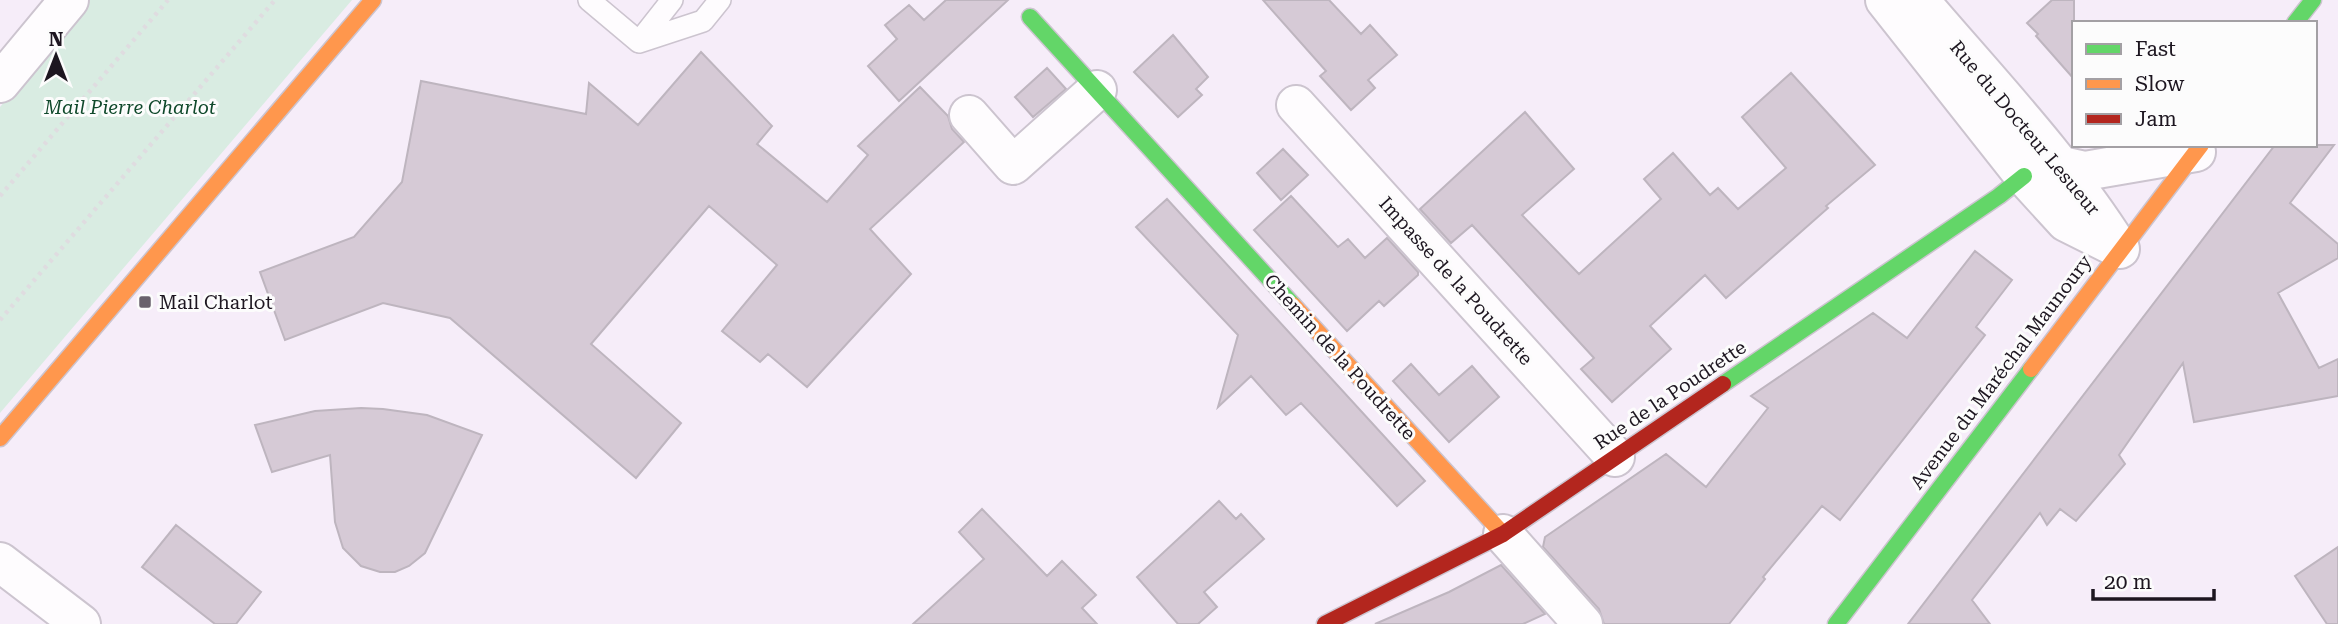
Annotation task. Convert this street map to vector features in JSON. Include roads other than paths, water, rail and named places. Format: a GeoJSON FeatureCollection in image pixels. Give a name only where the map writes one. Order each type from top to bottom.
{"type":"FeatureCollection","features":[{"type":"Feature","properties":{"kind":"street"},"geometry":{"type":"LineString","coordinates":[[0,83],[69,0]]}},
{"type":"Feature","properties":{"kind":"street"},"geometry":{"type":"LineString","coordinates":[[0,438],[373,0]]}},
{"type":"Feature","properties":{"kind":"street","name":"Rue du Docteur Lesueur"},"geometry":{"type":"LineString","coordinates":[[1885,0],[2024,176],[2066,222],[2120,249]]}},
{"type":"Feature","properties":{"kind":"street","name":"Rue du Docteur Lesueur"},"geometry":{"type":"LineString","coordinates":[[1919,0],[2062,166],[2091,203],[2120,249]]}},
{"type":"Feature","properties":{"kind":"street"},"geometry":{"type":"LineString","coordinates":[[2297,21],[2313,0]]}},
{"type":"Feature","properties":{"kind":"street","name":"Chemin de la Poudrette"},"geometry":{"type":"LineString","coordinates":[[1030,17],[1583,624]]}},
{"type":"Feature","properties":{"kind":"street"},"geometry":{"type":"LineString","coordinates":[[969,115],[1013,165],[1097,90]]}},
{"type":"Feature","properties":{"kind":"street","name":"Impasse de la Poudrette"},"geometry":{"type":"LineString","coordinates":[[1296,106],[1615,457]]}},
{"type":"Feature","properties":{"kind":"street"},"geometry":{"type":"LineString","coordinates":[[2062,166],[2085,171],[2198,149]]}},
{"type":"Feature","properties":{"kind":"street","name":"Avenue du Maréchal Maunoury"},"geometry":{"type":"LineString","coordinates":[[1836,624],[2198,149]]}},
{"type":"Feature","properties":{"kind":"street","name":"Rue de la Poudrette"},"geometry":{"type":"LineString","coordinates":[[1325,624],[1503,534],[2024,176]]}},
{"type":"Feature","properties":{"kind":"street"},"geometry":{"type":"LineString","coordinates":[[0,562],[81,624]]}},
{"type":"Feature","properties":{"kind":"lane"},"geometry":{"type":"LineString","coordinates":[[589,0],[639,42]]}},
{"type":"Feature","properties":{"kind":"lane"},"geometry":{"type":"LineString","coordinates":[[639,42],[672,0]]}},
{"type":"Feature","properties":{"kind":"lane"},"geometry":{"type":"LineString","coordinates":[[639,42],[703,21],[720,0]]}},
{"type":"Feature","properties":{"kind":"place","name":"Mail Charlot"},"geometry":{"type":"Point","coordinates":[145,302]}},
{"type":"Feature","properties":{"kind":"park label","name":"Mail Pierre Charlot"},"geometry":{"type":"Point","coordinates":[130,107]}}]}
